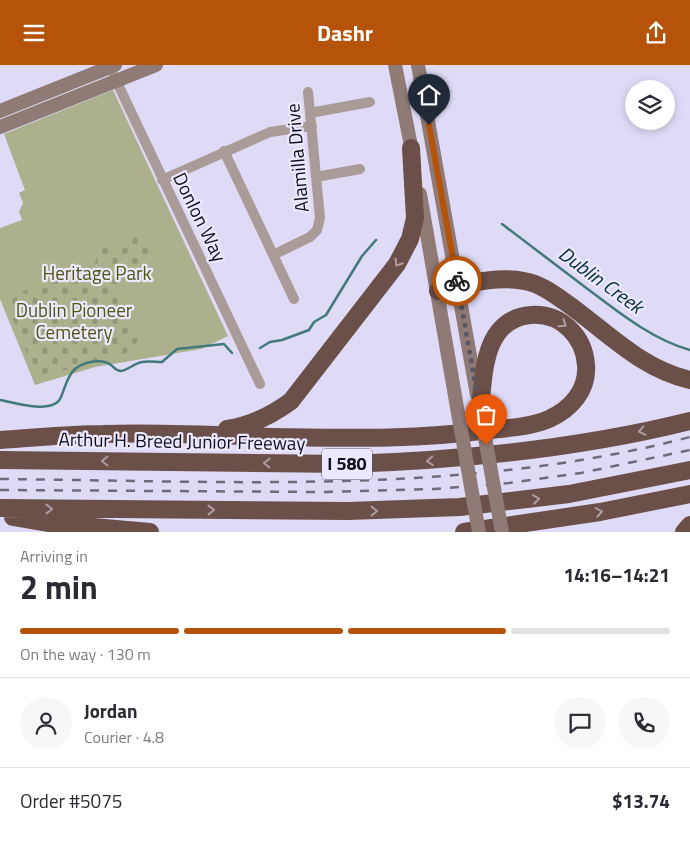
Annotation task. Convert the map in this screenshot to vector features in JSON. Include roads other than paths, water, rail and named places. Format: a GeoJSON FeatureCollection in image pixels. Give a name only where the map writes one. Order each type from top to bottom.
{"type":"FeatureCollection","features":[{"type":"Feature","properties":{"kind":"highway"},"geometry":{"type":"LineString","coordinates":[[187,435],[240,427],[259,421],[291,401],[316,370],[398,263],[410,239],[415,210],[412,148]]}},
{"type":"Feature","properties":{"kind":"highway"},"geometry":{"type":"LineString","coordinates":[[438,291],[458,286],[509,279],[541,286],[585,316],[644,362],[659,371],[690,380]]}},
{"type":"Feature","properties":{"kind":"highway"},"geometry":{"type":"LineString","coordinates":[[0,440],[104,434],[396,438],[528,425],[547,420],[561,413],[580,394],[586,370],[586,357],[574,333],[564,323],[551,317],[537,315],[522,316],[509,321],[499,330],[488,351],[480,410]]}},
{"type":"Feature","properties":{"kind":"highway","name":"Arthur H. Breed Junior Freeway"},"geometry":{"type":"LineString","coordinates":[[0,460],[349,464],[403,462],[469,458],[572,445],[690,421]]}},
{"type":"Feature","properties":{"kind":"highway"},"geometry":{"type":"LineString","coordinates":[[0,508],[348,511],[460,507],[569,494],[690,470]]}},
{"type":"Feature","properties":{"kind":"highway"},"geometry":{"type":"LineString","coordinates":[[464,532],[600,512],[690,494]]}},
{"type":"Feature","properties":{"kind":"highway"},"geometry":{"type":"LineString","coordinates":[[0,513],[48,523],[150,532]]}},
{"type":"Feature","properties":{"kind":"highway"},"geometry":{"type":"LineString","coordinates":[[684,532],[690,525]]}},
{"type":"Feature","properties":{"kind":"main road"},"geometry":{"type":"LineString","coordinates":[[0,127],[156,65]]}},
{"type":"Feature","properties":{"kind":"main road"},"geometry":{"type":"LineString","coordinates":[[395,65],[438,291],[479,532]]}},
{"type":"Feature","properties":{"kind":"main road"},"geometry":{"type":"LineString","coordinates":[[418,65],[502,532]]}},
{"type":"Feature","properties":{"kind":"main road"},"geometry":{"type":"LineString","coordinates":[[0,111],[111,66]]}},
{"type":"Feature","properties":{"kind":"street","name":"Donlon Way"},"geometry":{"type":"LineString","coordinates":[[111,66],[116,81],[162,180],[260,384]]}},
{"type":"Feature","properties":{"kind":"street","name":"Alamilla Drive"},"geometry":{"type":"LineString","coordinates":[[273,255],[310,237],[316,230],[320,218],[308,93]]}},
{"type":"Feature","properties":{"kind":"street"},"geometry":{"type":"LineString","coordinates":[[310,113],[370,102]]}},
{"type":"Feature","properties":{"kind":"street"},"geometry":{"type":"LineString","coordinates":[[162,180],[270,132],[312,126]]}},
{"type":"Feature","properties":{"kind":"street"},"geometry":{"type":"LineString","coordinates":[[224,151],[294,299]]}},
{"type":"Feature","properties":{"kind":"street"},"geometry":{"type":"LineString","coordinates":[[316,177],[360,169]]}},
{"type":"Feature","properties":{"kind":"waterway","name":"Dublin Creek"},"geometry":{"type":"LineString","coordinates":[[502,224],[648,332],[690,350]]}},
{"type":"Feature","properties":{"kind":"waterway","name":"Dublin Creek"},"geometry":{"type":"LineString","coordinates":[[260,348],[270,342],[282,340],[309,330],[314,322],[326,315],[362,256],[376,240]]}},
{"type":"Feature","properties":{"kind":"waterway","name":"Dublin Creek"},"geometry":{"type":"LineString","coordinates":[[0,400],[43,407],[51,405],[61,397],[72,372],[88,363],[103,362],[121,371],[142,362],[162,362],[177,349],[224,344],[232,353]]}},
{"type":"Feature","properties":{"kind":"railway"},"geometry":{"type":"LineString","coordinates":[[0,479],[260,482],[347,481],[433,477],[520,469],[605,456],[690,437]]}},
{"type":"Feature","properties":{"kind":"railway"},"geometry":{"type":"LineString","coordinates":[[0,490],[325,492],[435,489],[509,483],[581,473],[690,450]]}},
{"type":"Feature","properties":{"kind":"park label","name":"Heritage Park"},"geometry":{"type":"Point","coordinates":[97,273]}},
{"type":"Feature","properties":{"kind":"park label","name":"Dublin Pioneer Cemetery"},"geometry":{"type":"Point","coordinates":[74,321]}}]}
